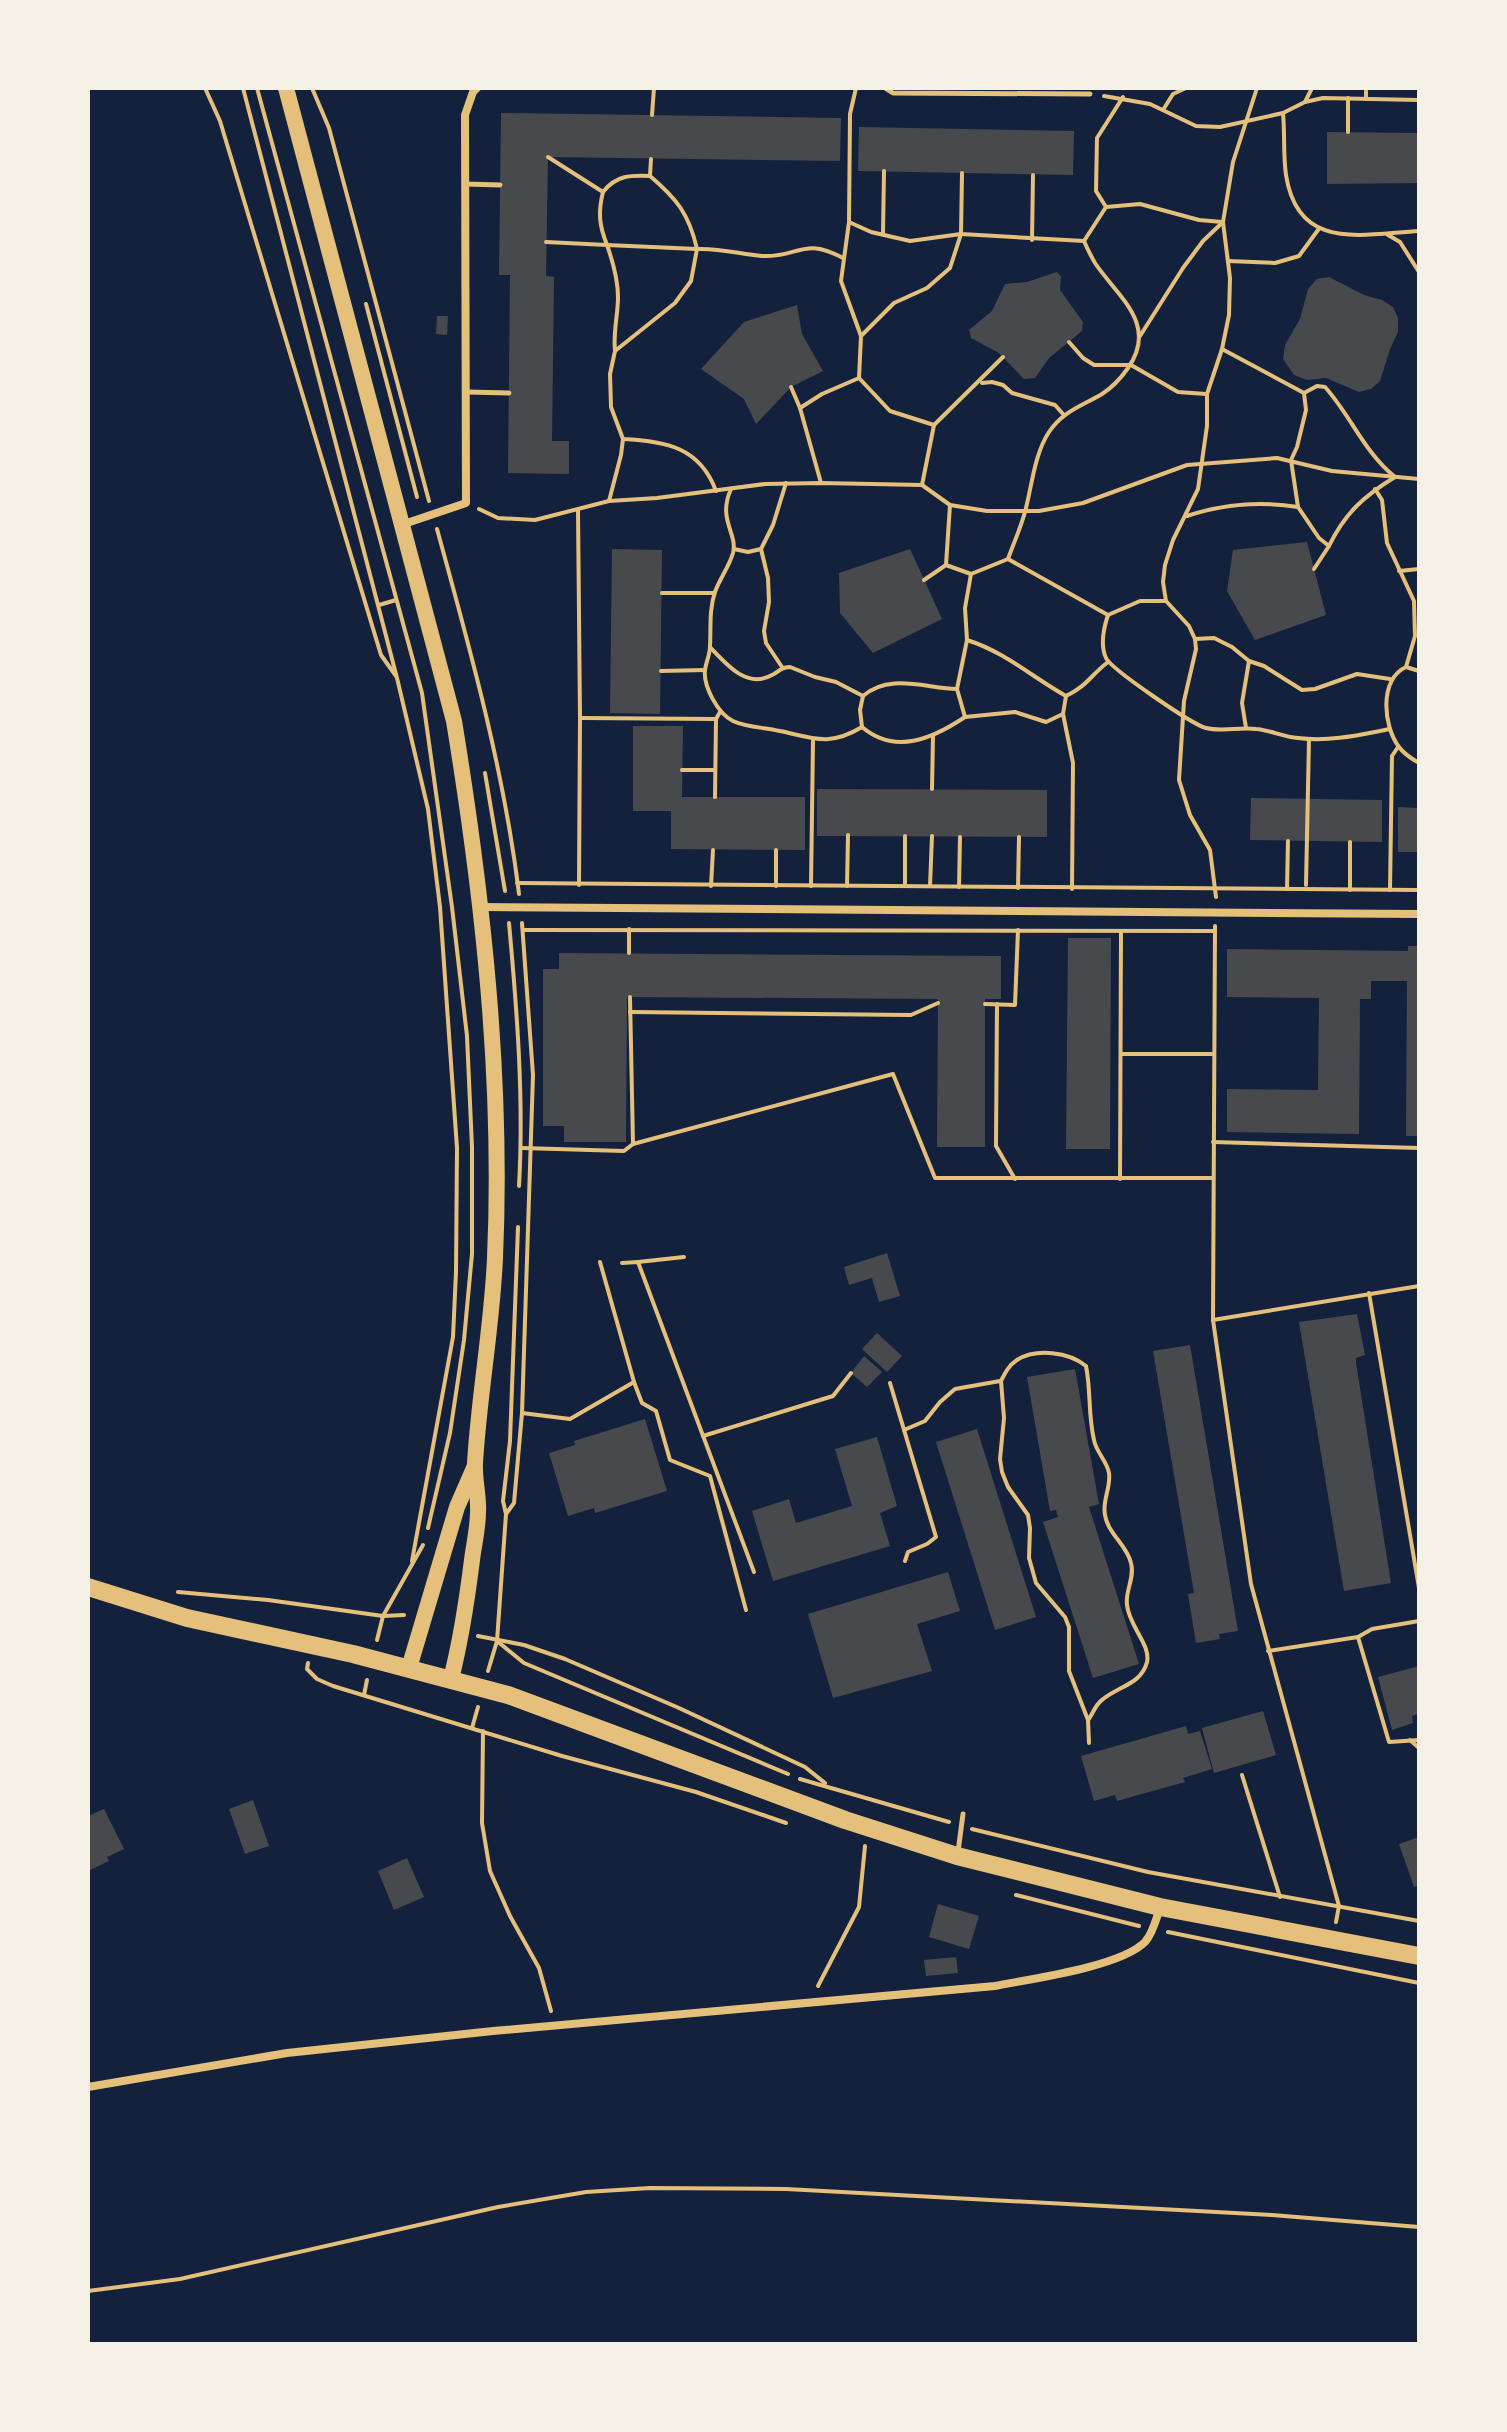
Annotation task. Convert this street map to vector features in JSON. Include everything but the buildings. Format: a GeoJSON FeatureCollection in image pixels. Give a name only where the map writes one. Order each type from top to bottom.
{"type":"FeatureCollection","features":[{"type":"Feature","properties":{"kind":"main road"},"geometry":{"type":"LineString","coordinates":[[286,88],[454,721],[471,824],[480,907],[494,1076],[497,1174],[492,1325],[475,1466],[479,1511],[463,1632],[451,1679]]}},
{"type":"Feature","properties":{"kind":"main road"},"geometry":{"type":"LineString","coordinates":[[409,1668],[457,1507],[475,1466]]}},
{"type":"Feature","properties":{"kind":"main road"},"geometry":{"type":"LineString","coordinates":[[88,1587],[187,1618],[409,1668],[534,1704],[875,1831],[957,1856],[1160,1907],[1419,1956]]}},
{"type":"Feature","properties":{"kind":"street"},"geometry":{"type":"LineString","coordinates":[[404,524],[466,503],[465,115],[477,88]]}},
{"type":"Feature","properties":{"kind":"street"},"geometry":{"type":"LineString","coordinates":[[480,907],[1419,914]]}},
{"type":"Feature","properties":{"kind":"street"},"geometry":{"type":"LineString","coordinates":[[88,2087],[287,2053],[553,2025],[995,1986],[1123,1956],[1144,1943],[1153,1929],[1160,1907]]}},
{"type":"Feature","properties":{"kind":"lane"},"geometry":{"type":"LineString","coordinates":[[885,88],[893,93],[1090,94]]}},
{"type":"Feature","properties":{"kind":"lane"},"geometry":{"type":"LineString","coordinates":[[465,184],[500,185]]}},
{"type":"Feature","properties":{"kind":"lane"},"geometry":{"type":"LineString","coordinates":[[466,392],[509,393]]}},
{"type":"Feature","properties":{"kind":"lane"},"geometry":{"type":"LineString","coordinates":[[957,1856],[963,1814]]}},
{"type":"Feature","properties":{"kind":"path"},"geometry":{"type":"LineString","coordinates":[[205,88],[220,121],[381,655],[397,678]]}},
{"type":"Feature","properties":{"kind":"path"},"geometry":{"type":"LineString","coordinates":[[243,88],[397,678],[430,823],[445,959],[457,1148],[456,1272],[453,1337],[411,1564]]}},
{"type":"Feature","properties":{"kind":"path"},"geometry":{"type":"LineString","coordinates":[[257,88],[422,693],[452,907],[467,1036],[472,1147],[472,1254],[464,1340],[450,1433],[427,1530]]}},
{"type":"Feature","properties":{"kind":"path"},"geometry":{"type":"LineString","coordinates":[[652,115],[654,88]]}},
{"type":"Feature","properties":{"kind":"path"},"geometry":{"type":"LineString","coordinates":[[856,88],[850,114],[849,222],[841,281],[861,336],[859,378],[890,411],[934,425]]}},
{"type":"Feature","properties":{"kind":"path"},"geometry":{"type":"LineString","coordinates":[[1163,110],[1173,94],[1186,88]]}},
{"type":"Feature","properties":{"kind":"path"},"geometry":{"type":"LineString","coordinates":[[1257,88],[1233,162],[1223,222],[1228,261],[1229,315],[1207,394],[1198,489],[1173,540],[1163,582],[1166,601],[1189,626],[1195,639],[1179,769],[1182,794],[1190,815],[1210,850],[1216,888],[1212,1054],[1213,1320],[1251,1584],[1339,1906]]}},
{"type":"Feature","properties":{"kind":"path"},"geometry":{"type":"LineString","coordinates":[[1305,102],[1312,88]]}},
{"type":"Feature","properties":{"kind":"path"},"geometry":{"type":"LineString","coordinates":[[1366,91],[1366,99]]}},
{"type":"Feature","properties":{"kind":"path"},"geometry":{"type":"LineString","coordinates":[[1090,94],[1123,97],[1150,104],[1196,126],[1220,127],[1244,124],[1323,98],[1419,100]]}},
{"type":"Feature","properties":{"kind":"path"},"geometry":{"type":"LineString","coordinates":[[1106,207],[1096,191],[1097,138],[1123,97]]}},
{"type":"Feature","properties":{"kind":"path"},"geometry":{"type":"LineString","coordinates":[[1348,98],[1348,132]]}},
{"type":"Feature","properties":{"kind":"path"},"geometry":{"type":"LineString","coordinates":[[1283,113],[1286,176],[1298,209],[1318,230],[1346,235],[1419,231]]}},
{"type":"Feature","properties":{"kind":"path"},"geometry":{"type":"LineString","coordinates":[[548,157],[603,192]]}},
{"type":"Feature","properties":{"kind":"path"},"geometry":{"type":"LineString","coordinates":[[650,176],[651,159]]}},
{"type":"Feature","properties":{"kind":"path"},"geometry":{"type":"LineString","coordinates":[[883,234],[884,171]]}},
{"type":"Feature","properties":{"kind":"path"},"geometry":{"type":"LineString","coordinates":[[861,336],[894,303],[927,288],[950,268],[961,234],[962,173]]}},
{"type":"Feature","properties":{"kind":"path"},"geometry":{"type":"LineString","coordinates":[[609,501],[623,439],[611,407],[610,374],[615,351],[613,331],[618,298],[614,266],[600,228],[598,210],[603,192],[611,182],[628,175],[650,176],[677,202],[691,223],[697,249],[691,281],[675,303],[615,351]]}},
{"type":"Feature","properties":{"kind":"path"},"geometry":{"type":"LineString","coordinates":[[1032,240],[1033,175]]}},
{"type":"Feature","properties":{"kind":"path"},"geometry":{"type":"LineString","coordinates":[[1106,207],[1140,204],[1199,220],[1223,222]]}},
{"type":"Feature","properties":{"kind":"path"},"geometry":{"type":"LineString","coordinates":[[1084,241],[1106,207]]}},
{"type":"Feature","properties":{"kind":"path"},"geometry":{"type":"LineString","coordinates":[[849,222],[910,241],[961,234],[1084,241]]}},
{"type":"Feature","properties":{"kind":"path"},"geometry":{"type":"LineString","coordinates":[[1138,338],[1183,268],[1203,241],[1223,222]]}},
{"type":"Feature","properties":{"kind":"path"},"geometry":{"type":"LineString","coordinates":[[1228,261],[1275,263],[1299,256],[1318,230]]}},
{"type":"Feature","properties":{"kind":"path"},"geometry":{"type":"LineString","coordinates":[[1386,234],[1400,242],[1419,272]]}},
{"type":"Feature","properties":{"kind":"path"},"geometry":{"type":"LineString","coordinates":[[946,565],[971,574],[1008,559],[1047,434],[1063,414],[1101,395],[1118,382],[1136,354],[1140,329],[1122,294],[1096,264],[1084,241]]}},
{"type":"Feature","properties":{"kind":"path"},"geometry":{"type":"LineString","coordinates":[[546,242],[719,248],[763,256],[803,248],[824,248],[843,258]]}},
{"type":"Feature","properties":{"kind":"path"},"geometry":{"type":"LineString","coordinates":[[1069,342],[1094,365],[1131,365],[1178,392],[1207,394]]}},
{"type":"Feature","properties":{"kind":"path"},"geometry":{"type":"LineString","coordinates":[[1222,349],[1304,393]]}},
{"type":"Feature","properties":{"kind":"path"},"geometry":{"type":"LineString","coordinates":[[922,485],[934,425],[1003,357]]}},
{"type":"Feature","properties":{"kind":"path"},"geometry":{"type":"LineString","coordinates":[[800,408],[822,394],[859,378]]}},
{"type":"Feature","properties":{"kind":"path"},"geometry":{"type":"LineString","coordinates":[[1325,387],[1326,378]]}},
{"type":"Feature","properties":{"kind":"path"},"geometry":{"type":"LineString","coordinates":[[979,383],[1003,385],[1012,393],[1055,405],[1063,414]]}},
{"type":"Feature","properties":{"kind":"path"},"geometry":{"type":"LineString","coordinates":[[1304,393],[1317,386],[1325,387],[1338,401],[1370,453],[1395,477]]}},
{"type":"Feature","properties":{"kind":"path"},"geometry":{"type":"LineString","coordinates":[[791,387],[821,483]]}},
{"type":"Feature","properties":{"kind":"path"},"geometry":{"type":"LineString","coordinates":[[1304,393],[1306,410],[1291,460],[1298,507],[1319,538],[1329,546]]}},
{"type":"Feature","properties":{"kind":"path"},"geometry":{"type":"LineString","coordinates":[[623,439],[659,441],[688,453],[711,476],[716,491]]}},
{"type":"Feature","properties":{"kind":"path"},"geometry":{"type":"LineString","coordinates":[[466,503],[498,518],[535,520],[609,501],[786,483],[821,483],[922,485],[950,505],[987,511],[1039,511],[1083,503],[1187,465],[1277,458],[1332,471],[1419,479]]}},
{"type":"Feature","properties":{"kind":"path"},"geometry":{"type":"LineString","coordinates":[[1314,569],[1357,503],[1395,477]]}},
{"type":"Feature","properties":{"kind":"path"},"geometry":{"type":"LineString","coordinates":[[782,667],[766,643],[768,578],[761,549],[773,525],[786,483]]}},
{"type":"Feature","properties":{"kind":"path"},"geometry":{"type":"LineString","coordinates":[[731,489],[725,503],[734,549],[714,593],[710,660],[705,670],[711,695],[720,712],[732,721],[757,729],[766,728],[813,740],[837,737],[862,727]]}},
{"type":"Feature","properties":{"kind":"path"},"geometry":{"type":"LineString","coordinates":[[1375,489],[1382,500],[1387,543],[1414,601],[1415,636],[1406,667]]}},
{"type":"Feature","properties":{"kind":"path"},"geometry":{"type":"LineString","coordinates":[[1187,516],[1208,509],[1247,504],[1298,507]]}},
{"type":"Feature","properties":{"kind":"path"},"geometry":{"type":"LineString","coordinates":[[946,565],[950,505]]}},
{"type":"Feature","properties":{"kind":"path"},"geometry":{"type":"LineString","coordinates":[[578,510],[579,885]]}},
{"type":"Feature","properties":{"kind":"path"},"geometry":{"type":"LineString","coordinates":[[734,549],[748,552],[761,549]]}},
{"type":"Feature","properties":{"kind":"path"},"geometry":{"type":"LineString","coordinates":[[1008,559],[1108,615]]}},
{"type":"Feature","properties":{"kind":"path"},"geometry":{"type":"LineString","coordinates":[[924,580],[946,565]]}},
{"type":"Feature","properties":{"kind":"path"},"geometry":{"type":"LineString","coordinates":[[1399,571],[1419,569]]}},
{"type":"Feature","properties":{"kind":"path"},"geometry":{"type":"LineString","coordinates":[[965,717],[957,689],[967,640],[965,608],[971,574]]}},
{"type":"Feature","properties":{"kind":"path"},"geometry":{"type":"LineString","coordinates":[[662,593],[714,593]]}},
{"type":"Feature","properties":{"kind":"path"},"geometry":{"type":"LineString","coordinates":[[1108,615],[1140,601],[1166,601]]}},
{"type":"Feature","properties":{"kind":"path"},"geometry":{"type":"LineString","coordinates":[[1108,615],[1104,644],[1108,662],[1118,672],[1205,728],[1246,728],[1309,739],[1338,739],[1390,729]]}},
{"type":"Feature","properties":{"kind":"path"},"geometry":{"type":"LineString","coordinates":[[1195,639],[1214,638],[1302,690],[1315,689],[1357,674],[1390,679]]}},
{"type":"Feature","properties":{"kind":"path"},"geometry":{"type":"LineString","coordinates":[[967,640],[992,648],[1066,696]]}},
{"type":"Feature","properties":{"kind":"path"},"geometry":{"type":"LineString","coordinates":[[710,647],[740,674],[753,680],[772,675],[782,667],[790,667],[836,682],[863,696]]}},
{"type":"Feature","properties":{"kind":"path"},"geometry":{"type":"LineString","coordinates":[[1246,728],[1242,703],[1249,661]]}},
{"type":"Feature","properties":{"kind":"path"},"geometry":{"type":"LineString","coordinates":[[1066,696],[1084,688],[1095,672],[1108,662]]}},
{"type":"Feature","properties":{"kind":"path"},"geometry":{"type":"LineString","coordinates":[[1419,671],[1406,667],[1390,679],[1387,708],[1390,729],[1398,747],[1419,763]]}},
{"type":"Feature","properties":{"kind":"path"},"geometry":{"type":"LineString","coordinates":[[661,671],[705,670]]}},
{"type":"Feature","properties":{"kind":"path"},"geometry":{"type":"LineString","coordinates":[[957,689],[899,682],[871,689],[863,696],[860,710],[862,727],[872,735],[897,743],[918,742],[965,717],[1015,712],[1046,722],[1063,714]]}},
{"type":"Feature","properties":{"kind":"path"},"geometry":{"type":"LineString","coordinates":[[1066,696],[1063,714],[1073,763],[1072,889]]}},
{"type":"Feature","properties":{"kind":"path"},"geometry":{"type":"LineString","coordinates":[[715,797],[716,719],[720,712]]}},
{"type":"Feature","properties":{"kind":"path"},"geometry":{"type":"LineString","coordinates":[[580,718],[716,719]]}},
{"type":"Feature","properties":{"kind":"path"},"geometry":{"type":"LineString","coordinates":[[932,789],[933,735]]}},
{"type":"Feature","properties":{"kind":"path"},"geometry":{"type":"LineString","coordinates":[[1306,885],[1309,739]]}},
{"type":"Feature","properties":{"kind":"path"},"geometry":{"type":"LineString","coordinates":[[811,886],[813,740]]}},
{"type":"Feature","properties":{"kind":"path"},"geometry":{"type":"LineString","coordinates":[[1390,890],[1392,756],[1398,747]]}},
{"type":"Feature","properties":{"kind":"path"},"geometry":{"type":"LineString","coordinates":[[682,770],[715,770]]}},
{"type":"Feature","properties":{"kind":"path"},"geometry":{"type":"LineString","coordinates":[[847,886],[848,835]]}},
{"type":"Feature","properties":{"kind":"path"},"geometry":{"type":"LineString","coordinates":[[905,836],[905,886]]}},
{"type":"Feature","properties":{"kind":"path"},"geometry":{"type":"LineString","coordinates":[[930,886],[932,836]]}},
{"type":"Feature","properties":{"kind":"path"},"geometry":{"type":"LineString","coordinates":[[959,887],[960,837]]}},
{"type":"Feature","properties":{"kind":"path"},"geometry":{"type":"LineString","coordinates":[[1018,888],[1019,837]]}},
{"type":"Feature","properties":{"kind":"path"},"geometry":{"type":"LineString","coordinates":[[1287,889],[1288,841]]}},
{"type":"Feature","properties":{"kind":"path"},"geometry":{"type":"LineString","coordinates":[[1350,842],[1350,890]]}},
{"type":"Feature","properties":{"kind":"path"},"geometry":{"type":"LineString","coordinates":[[711,886],[713,850]]}},
{"type":"Feature","properties":{"kind":"path"},"geometry":{"type":"LineString","coordinates":[[776,850],[776,886]]}},
{"type":"Feature","properties":{"kind":"path"},"geometry":{"type":"LineString","coordinates":[[517,883],[1419,890]]}},
{"type":"Feature","properties":{"kind":"path"},"geometry":{"type":"LineString","coordinates":[[629,929],[629,953]]}},
{"type":"Feature","properties":{"kind":"path"},"geometry":{"type":"LineString","coordinates":[[523,930],[1215,931]]}},
{"type":"Feature","properties":{"kind":"path"},"geometry":{"type":"LineString","coordinates":[[985,1004],[1015,1005],[1018,930]]}},
{"type":"Feature","properties":{"kind":"path"},"geometry":{"type":"LineString","coordinates":[[1120,1179],[1121,931]]}},
{"type":"Feature","properties":{"kind":"path"},"geometry":{"type":"LineString","coordinates":[[630,997],[633,1144]]}},
{"type":"Feature","properties":{"kind":"path"},"geometry":{"type":"LineString","coordinates":[[630,1012],[911,1015],[938,1003]]}},
{"type":"Feature","properties":{"kind":"path"},"geometry":{"type":"LineString","coordinates":[[997,1004],[996,1146],[1015,1179]]}},
{"type":"Feature","properties":{"kind":"path"},"geometry":{"type":"LineString","coordinates":[[1121,1054],[1212,1054]]}},
{"type":"Feature","properties":{"kind":"path"},"geometry":{"type":"LineString","coordinates":[[522,1148],[624,1151],[633,1144],[893,1074],[935,1178],[1213,1178]]}},
{"type":"Feature","properties":{"kind":"path"},"geometry":{"type":"LineString","coordinates":[[1213,1142],[1419,1148]]}},
{"type":"Feature","properties":{"kind":"path"},"geometry":{"type":"LineString","coordinates":[[622,1263],[684,1257]]}},
{"type":"Feature","properties":{"kind":"path"},"geometry":{"type":"LineString","coordinates":[[600,1262],[634,1382],[642,1403],[656,1411],[670,1460],[710,1476],[746,1610]]}},
{"type":"Feature","properties":{"kind":"path"},"geometry":{"type":"LineString","coordinates":[[638,1262],[754,1572]]}},
{"type":"Feature","properties":{"kind":"path"},"geometry":{"type":"LineString","coordinates":[[1213,1320],[1419,1286]]}},
{"type":"Feature","properties":{"kind":"path"},"geometry":{"type":"LineString","coordinates":[[1369,1293],[1419,1588]]}},
{"type":"Feature","properties":{"kind":"path"},"geometry":{"type":"LineString","coordinates":[[1088,1720],[1099,1702],[1134,1682],[1147,1664],[1148,1656],[1128,1612],[1126,1592],[1131,1583],[1131,1561],[1113,1535],[1104,1512],[1104,1500],[1110,1487],[1109,1474],[1095,1446],[1086,1366],[1064,1356],[1028,1355],[1015,1361],[1001,1381],[1004,1418],[1000,1445],[1002,1472],[1008,1487],[1028,1515],[1029,1558],[1036,1583],[1065,1617],[1069,1627],[1069,1671],[1088,1720],[1089,1743]]}},
{"type":"Feature","properties":{"kind":"path"},"geometry":{"type":"LineString","coordinates":[[703,1436],[833,1396],[851,1373]]}},
{"type":"Feature","properties":{"kind":"path"},"geometry":{"type":"LineString","coordinates":[[904,1430],[925,1421],[955,1389],[1001,1381]]}},
{"type":"Feature","properties":{"kind":"path"},"geometry":{"type":"LineString","coordinates":[[522,1413],[570,1419],[634,1382]]}},
{"type":"Feature","properties":{"kind":"path"},"geometry":{"type":"LineString","coordinates":[[890,1383],[936,1537],[908,1552],[905,1561]]}},
{"type":"Feature","properties":{"kind":"path"},"geometry":{"type":"LineString","coordinates":[[497,1641],[506,1514],[499,1513]]}},
{"type":"Feature","properties":{"kind":"path"},"geometry":{"type":"LineString","coordinates":[[216,1596],[383,1616],[424,1544]]}},
{"type":"Feature","properties":{"kind":"path"},"geometry":{"type":"LineString","coordinates":[[493,1567],[502,1567]]}},
{"type":"Feature","properties":{"kind":"path"},"geometry":{"type":"LineString","coordinates":[[1268,1651],[1358,1637],[1372,1629],[1419,1621]]}},
{"type":"Feature","properties":{"kind":"path"},"geometry":{"type":"LineString","coordinates":[[1358,1637],[1389,1742],[1419,1740]]}},
{"type":"Feature","properties":{"kind":"path"},"geometry":{"type":"LineString","coordinates":[[497,1641],[524,1663],[799,1779],[962,1826],[1148,1872],[1417,1921]]}},
{"type":"Feature","properties":{"kind":"path"},"geometry":{"type":"LineString","coordinates":[[497,1641],[524,1645],[565,1659],[679,1708],[805,1767],[826,1785]]}},
{"type":"Feature","properties":{"kind":"path"},"geometry":{"type":"LineString","coordinates":[[312,1645],[307,1669],[317,1679],[333,1686],[562,1756],[696,1792],[793,1825]]}},
{"type":"Feature","properties":{"kind":"path"},"geometry":{"type":"LineString","coordinates":[[494,1734],[496,1727]]}},
{"type":"Feature","properties":{"kind":"path"},"geometry":{"type":"LineString","coordinates":[[483,1731],[482,1823],[490,1871],[510,1916],[539,1968],[553,2025]]}},
{"type":"Feature","properties":{"kind":"path"},"geometry":{"type":"LineString","coordinates":[[1410,1740],[1419,1748]]}},
{"type":"Feature","properties":{"kind":"path"},"geometry":{"type":"LineString","coordinates":[[562,1756],[564,1750]]}},
{"type":"Feature","properties":{"kind":"path"},"geometry":{"type":"LineString","coordinates":[[1242,1775],[1280,1897]]}},
{"type":"Feature","properties":{"kind":"path"},"geometry":{"type":"LineString","coordinates":[[804,2003],[819,1984],[859,1907],[863,1849],[875,1831]]}},
{"type":"Feature","properties":{"kind":"path"},"geometry":{"type":"LineString","coordinates":[[863,1849],[877,1854]]}},
{"type":"Feature","properties":{"kind":"path"},"geometry":{"type":"LineString","coordinates":[[1011,1893],[1153,1929],[1419,1983]]}},
{"type":"Feature","properties":{"kind":"path"},"geometry":{"type":"LineString","coordinates":[[88,2291],[180,2279],[498,2207],[586,2192],[650,2188],[786,2189],[1272,2215],[1419,2227]]}}]}
